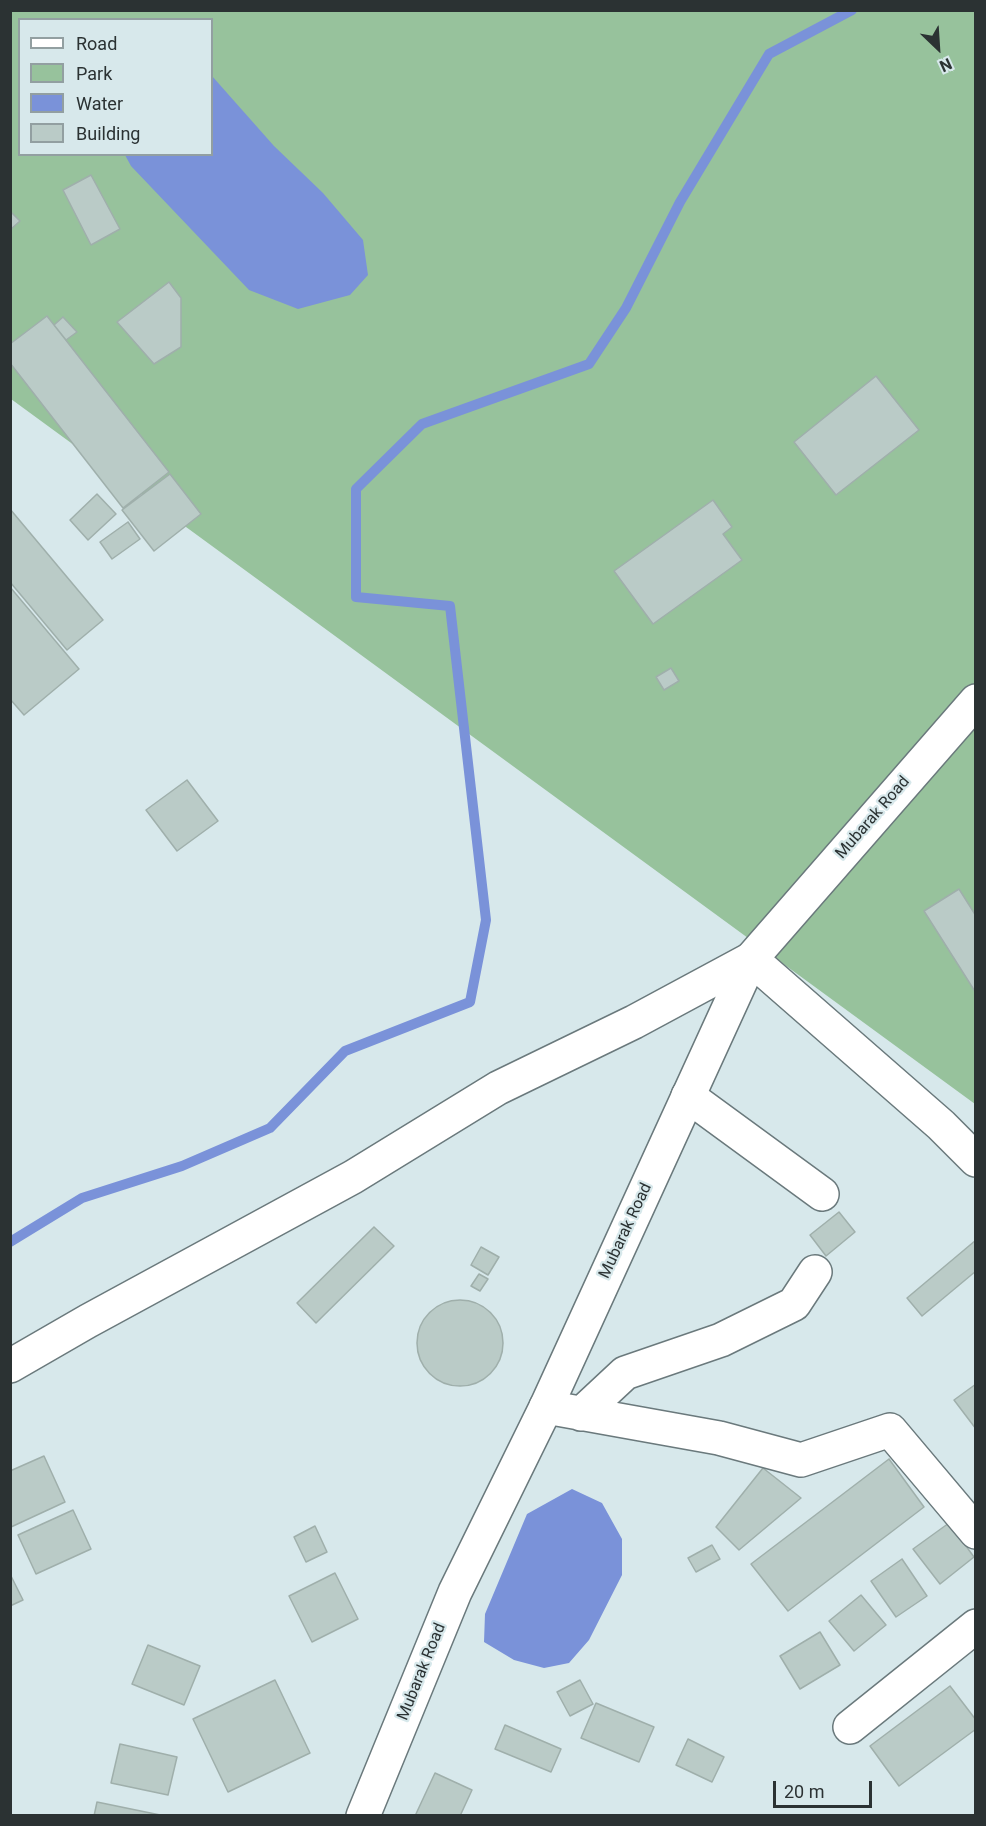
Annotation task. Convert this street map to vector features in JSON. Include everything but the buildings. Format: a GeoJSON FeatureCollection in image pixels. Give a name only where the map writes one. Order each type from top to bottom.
{"type":"FeatureCollection","features":[{"type":"Feature","properties":{"kind":"street","name":"Mubarak Road"},"geometry":{"type":"LineString","coordinates":[[363,1815],[455,1592],[546,1407],[751,959],[972,709]]}},
{"type":"Feature","properties":{"kind":"street"},"geometry":{"type":"LineString","coordinates":[[10,1366],[353,1177],[498,1088],[634,1022],[751,959],[941,1125],[975,1160]]}},
{"type":"Feature","properties":{"kind":"street"},"geometry":{"type":"LineString","coordinates":[[688,1096],[822,1194]]}},
{"type":"Feature","properties":{"kind":"street"},"geometry":{"type":"LineString","coordinates":[[581,1414],[625,1373],[721,1340],[794,1304],[815,1272]]}},
{"type":"Feature","properties":{"kind":"street"},"geometry":{"type":"LineString","coordinates":[[546,1407],[719,1438],[801,1460],[890,1430],[975,1532]]}},
{"type":"Feature","properties":{"kind":"street"},"geometry":{"type":"LineString","coordinates":[[850,1726],[975,1626]]}},
{"type":"Feature","properties":{"kind":"green space"},"geometry":{"type":"Polygon","coordinates":[[[11,11],[975,11],[975,1104],[11,399],[11,11]]]}},
{"type":"Feature","properties":{"kind":"water"},"geometry":{"type":"Polygon","coordinates":[[[213,77],[274,146],[323,193],[363,240],[368,275],[350,295],[298,309],[249,290],[131,166],[126,156],[213,156],[213,77]]]}},
{"type":"Feature","properties":{"kind":"water"},"geometry":{"type":"Polygon","coordinates":[[[572,1489],[602,1503],[622,1539],[622,1575],[589,1640],[569,1663],[544,1668],[514,1660],[484,1642],[485,1614],[527,1514],[572,1489]]]}},
{"type":"Feature","properties":{"kind":"waterway"},"geometry":{"type":"LineString","coordinates":[[10,1242],[82,1198],[182,1166],[270,1128],[345,1051],[470,1002],[486,920],[450,606],[356,597],[356,489],[422,424],[589,364],[626,308],[680,202],[769,54],[852,10]]}}]}
